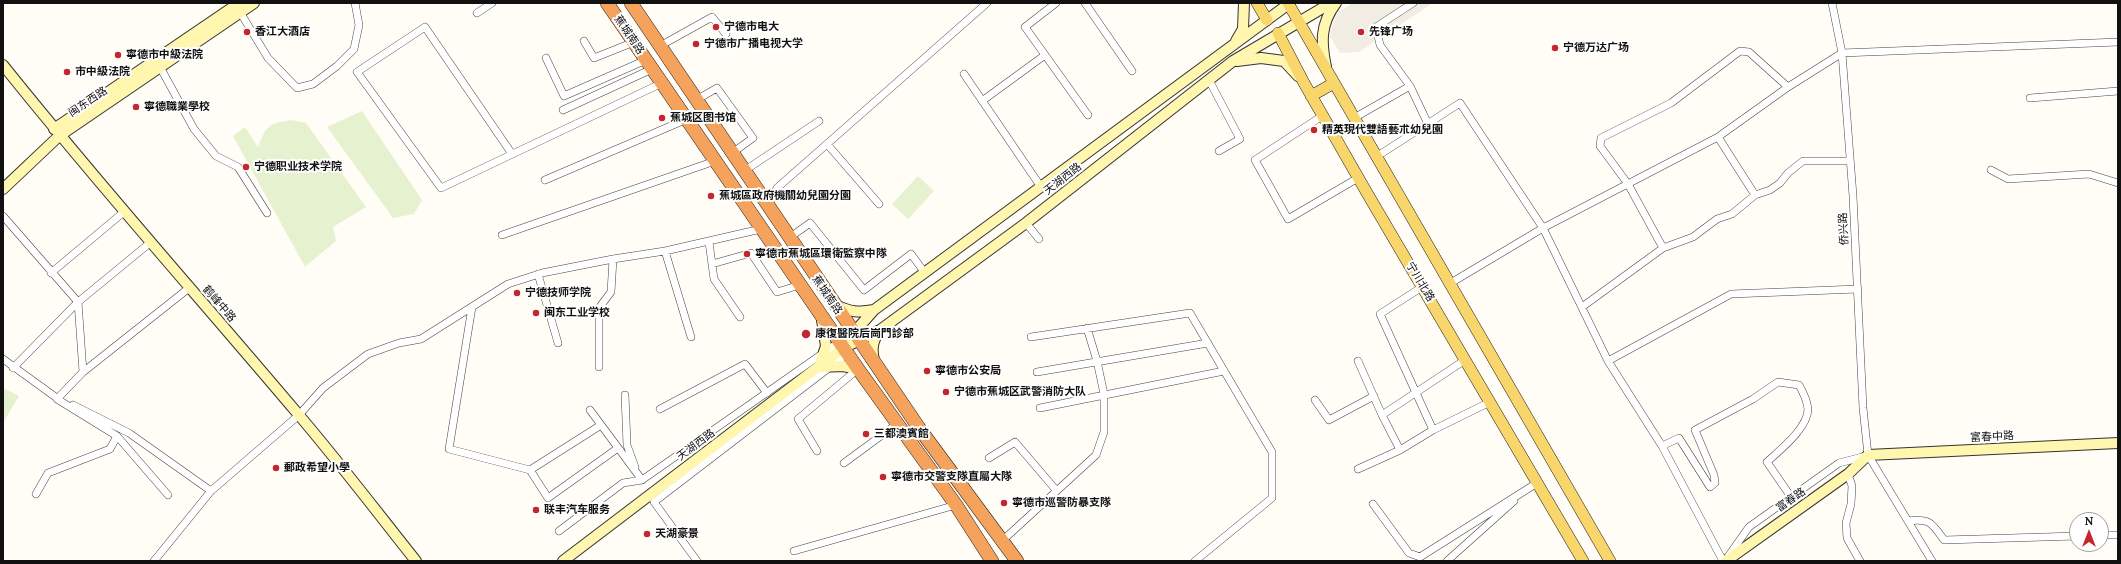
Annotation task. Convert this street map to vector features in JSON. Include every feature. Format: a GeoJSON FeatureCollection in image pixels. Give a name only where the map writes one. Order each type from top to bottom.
{"type":"FeatureCollection","features":[{"type":"Feature","properties":{"kind":"highway","name":"蕉城南路"},"geometry":{"type":"LineString","coordinates":[[607,3],[820,315],[956,505],[992,561]]}},
{"type":"Feature","properties":{"kind":"highway","name":"蕉城南路"},"geometry":{"type":"LineString","coordinates":[[631,3],[878,369],[919,428],[1018,561]]}},
{"type":"Feature","properties":{"kind":"main road","name":"闽东西路"},"geometry":{"type":"LineString","coordinates":[[5,184],[56,132],[236,6],[254,3]]}},
{"type":"Feature","properties":{"kind":"main road"},"geometry":{"type":"LineString","coordinates":[[1234,44],[1243,29],[1244,3]]}},
{"type":"Feature","properties":{"kind":"main road","name":"宁川北路"},"geometry":{"type":"LineString","coordinates":[[1257,3],[1267,20],[1278,34],[1322,116],[1490,402],[1533,485],[1583,561]]}},
{"type":"Feature","properties":{"kind":"main road"},"geometry":{"type":"LineString","coordinates":[[1289,3],[1449,284],[1610,561]]}},
{"type":"Feature","properties":{"kind":"main road","name":"天湖西路"},"geometry":{"type":"LineString","coordinates":[[856,336],[874,310],[1289,3]]}},
{"type":"Feature","properties":{"kind":"main road","name":"天湖西路"},"geometry":{"type":"LineString","coordinates":[[856,336],[880,330],[1026,223],[1233,61],[1331,3]]}},
{"type":"Feature","properties":{"kind":"main road"},"geometry":{"type":"LineString","coordinates":[[1326,69],[1322,43],[1325,23],[1336,3]]}},
{"type":"Feature","properties":{"kind":"main road","name":"闽东西路"},"geometry":{"type":"LineString","coordinates":[[56,132],[160,67],[236,6]]}},
{"type":"Feature","properties":{"kind":"main road"},"geometry":{"type":"LineString","coordinates":[[1215,58],[1223,69]]}},
{"type":"Feature","properties":{"kind":"main road"},"geometry":{"type":"LineString","coordinates":[[1233,61],[1261,58],[1284,61],[1304,83]]}},
{"type":"Feature","properties":{"kind":"main road","name":"鹤峰中路"},"geometry":{"type":"LineString","coordinates":[[3,65],[56,132],[125,210],[189,288],[299,415],[416,561]]}},
{"type":"Feature","properties":{"kind":"main road"},"geometry":{"type":"LineString","coordinates":[[1311,96],[1334,83]]}},
{"type":"Feature","properties":{"kind":"main road"},"geometry":{"type":"LineString","coordinates":[[833,303],[848,311],[860,313],[874,310]]}},
{"type":"Feature","properties":{"kind":"main road"},"geometry":{"type":"LineString","coordinates":[[820,315],[825,332],[826,346],[819,367],[832,365],[858,369]]}},
{"type":"Feature","properties":{"kind":"main road"},"geometry":{"type":"LineString","coordinates":[[878,369],[872,352],[873,341],[880,330]]}},
{"type":"Feature","properties":{"kind":"main road"},"geometry":{"type":"LineString","coordinates":[[843,348],[856,336]]}},
{"type":"Feature","properties":{"kind":"main road","name":"天湖西路"},"geometry":{"type":"LineString","coordinates":[[563,561],[843,348]]}},
{"type":"Feature","properties":{"kind":"main road","name":"富春中路"},"geometry":{"type":"LineString","coordinates":[[1868,455],[2118,443]]}},
{"type":"Feature","properties":{"kind":"main road","name":"富春路"},"geometry":{"type":"LineString","coordinates":[[1725,561],[1737,557],[1848,474],[1868,455]]}},
{"type":"Feature","properties":{"kind":"street"},"geometry":{"type":"LineString","coordinates":[[236,6],[268,58],[297,88],[313,84],[337,66],[354,49],[359,26],[355,3]]}},
{"type":"Feature","properties":{"kind":"street"},"geometry":{"type":"LineString","coordinates":[[477,13],[492,3]]}},
{"type":"Feature","properties":{"kind":"street"},"geometry":{"type":"LineString","coordinates":[[768,206],[777,188],[987,3]]}},
{"type":"Feature","properties":{"kind":"street"},"geometry":{"type":"LineString","coordinates":[[1056,3],[1025,27],[1088,115]]}},
{"type":"Feature","properties":{"kind":"street"},"geometry":{"type":"LineString","coordinates":[[1085,3],[1132,70]]}},
{"type":"Feature","properties":{"kind":"street"},"geometry":{"type":"LineString","coordinates":[[1413,3],[1376,27],[1380,45],[1410,86],[1428,124]]}},
{"type":"Feature","properties":{"kind":"street","name":"侨兴路"},"geometry":{"type":"LineString","coordinates":[[1832,3],[1842,53],[1868,455]]}},
{"type":"Feature","properties":{"kind":"street"},"geometry":{"type":"LineString","coordinates":[[660,46],[712,17],[726,34]]}},
{"type":"Feature","properties":{"kind":"street"},"geometry":{"type":"LineString","coordinates":[[512,154],[425,28],[357,72],[440,188],[512,154],[662,83]]}},
{"type":"Feature","properties":{"kind":"street"},"geometry":{"type":"LineString","coordinates":[[584,41],[594,58],[634,42]]}},
{"type":"Feature","properties":{"kind":"street"},"geometry":{"type":"LineString","coordinates":[[1449,284],[1543,228],[1718,137],[1788,87],[1842,53],[2118,42]]}},
{"type":"Feature","properties":{"kind":"street"},"geometry":{"type":"LineString","coordinates":[[1663,248],[1628,184],[1600,146],[1602,138],[1671,103],[1740,51],[1749,52],[1788,87]]}},
{"type":"Feature","properties":{"kind":"street"},"geometry":{"type":"LineString","coordinates":[[982,101],[1045,55]]}},
{"type":"Feature","properties":{"kind":"street"},"geometry":{"type":"LineString","coordinates":[[546,58],[564,96],[649,65]]}},
{"type":"Feature","properties":{"kind":"street"},"geometry":{"type":"LineString","coordinates":[[563,110],[649,65]]}},
{"type":"Feature","properties":{"kind":"street"},"geometry":{"type":"LineString","coordinates":[[160,67],[194,129],[216,156],[238,167],[267,213]]}},
{"type":"Feature","properties":{"kind":"street"},"geometry":{"type":"LineString","coordinates":[[964,74],[1040,187]]}},
{"type":"Feature","properties":{"kind":"street"},"geometry":{"type":"LineString","coordinates":[[1209,80],[1240,140],[1219,151]]}},
{"type":"Feature","properties":{"kind":"street"},"geometry":{"type":"LineString","coordinates":[[1354,118],[1410,86]]}},
{"type":"Feature","properties":{"kind":"street"},"geometry":{"type":"LineString","coordinates":[[696,100],[717,88],[753,138],[732,153]]}},
{"type":"Feature","properties":{"kind":"street"},"geometry":{"type":"LineString","coordinates":[[2030,98],[2118,91]]}},
{"type":"Feature","properties":{"kind":"street"},"geometry":{"type":"LineString","coordinates":[[1376,157],[1460,103],[1543,228],[1608,361],[1662,446],[1725,561],[1749,527],[1839,463],[1868,455],[1932,561]]}},
{"type":"Feature","properties":{"kind":"street"},"geometry":{"type":"LineString","coordinates":[[1322,116],[1255,160],[1288,219],[1358,178]]}},
{"type":"Feature","properties":{"kind":"street"},"geometry":{"type":"LineString","coordinates":[[546,180],[687,119]]}},
{"type":"Feature","properties":{"kind":"street"},"geometry":{"type":"LineString","coordinates":[[744,171],[819,121]]}},
{"type":"Feature","properties":{"kind":"street"},"geometry":{"type":"LineString","coordinates":[[1718,137],[1755,195]]}},
{"type":"Feature","properties":{"kind":"street"},"geometry":{"type":"LineString","coordinates":[[827,144],[879,204]]}},
{"type":"Feature","properties":{"kind":"street"},"geometry":{"type":"LineString","coordinates":[[502,235],[715,161]]}},
{"type":"Feature","properties":{"kind":"street"},"geometry":{"type":"LineString","coordinates":[[1582,307],[1663,248],[1693,237],[1717,219],[1732,214],[1755,195],[1770,190],[1780,183],[1788,173],[1803,161],[1850,161]]}},
{"type":"Feature","properties":{"kind":"street"},"geometry":{"type":"LineString","coordinates":[[1991,170],[2008,179],[2089,174],[2118,183]]}},
{"type":"Feature","properties":{"kind":"street"},"geometry":{"type":"LineString","coordinates":[[51,273],[125,210]]}},
{"type":"Feature","properties":{"kind":"street"},"geometry":{"type":"LineString","coordinates":[[3,216],[51,273],[78,302],[83,372]]}},
{"type":"Feature","properties":{"kind":"street"},"geometry":{"type":"LineString","coordinates":[[789,238],[810,223],[864,290],[911,254],[925,273]]}},
{"type":"Feature","properties":{"kind":"street"},"geometry":{"type":"LineString","coordinates":[[1026,223],[1039,239]]}},
{"type":"Feature","properties":{"kind":"street"},"geometry":{"type":"LineString","coordinates":[[154,561],[211,491],[299,415],[323,388],[368,354],[399,343],[421,340],[508,284],[538,274],[613,259],[665,251],[761,229]]}},
{"type":"Feature","properties":{"kind":"street"},"geometry":{"type":"LineString","coordinates":[[13,368],[78,302],[151,242]]}},
{"type":"Feature","properties":{"kind":"street"},"geometry":{"type":"LineString","coordinates":[[709,242],[714,279],[740,317]]}},
{"type":"Feature","properties":{"kind":"street"},"geometry":{"type":"LineString","coordinates":[[665,251],[691,337]]}},
{"type":"Feature","properties":{"kind":"street"},"geometry":{"type":"LineString","coordinates":[[712,264],[751,253],[777,292],[800,285]]}},
{"type":"Feature","properties":{"kind":"street"},"geometry":{"type":"LineString","coordinates":[[599,367],[599,308],[610,292],[613,259]]}},
{"type":"Feature","properties":{"kind":"street"},"geometry":{"type":"LineString","coordinates":[[538,274],[558,343]]}},
{"type":"Feature","properties":{"kind":"street"},"geometry":{"type":"LineString","coordinates":[[1422,287],[1380,314],[1433,430]]}},
{"type":"Feature","properties":{"kind":"street"},"geometry":{"type":"LineString","coordinates":[[57,399],[83,372],[189,288]]}},
{"type":"Feature","properties":{"kind":"street"},"geometry":{"type":"LineString","coordinates":[[1608,361],[1731,294],[1858,289]]}},
{"type":"Feature","properties":{"kind":"street"},"geometry":{"type":"LineString","coordinates":[[472,307],[449,449],[530,470],[548,498],[618,448]]}},
{"type":"Feature","properties":{"kind":"street"},"geometry":{"type":"LineString","coordinates":[[1031,337],[1190,313],[1272,452],[1272,498],[1195,561]]}},
{"type":"Feature","properties":{"kind":"street"},"geometry":{"type":"LineString","coordinates":[[1003,540],[1096,455],[1104,432],[1104,394],[1097,361],[1087,328]]}},
{"type":"Feature","properties":{"kind":"street"},"geometry":{"type":"LineString","coordinates":[[1037,372],[1208,343]]}},
{"type":"Feature","properties":{"kind":"street"},"geometry":{"type":"LineString","coordinates":[[559,531],[623,483],[640,477],[824,353],[843,348]]}},
{"type":"Feature","properties":{"kind":"street"},"geometry":{"type":"LineString","coordinates":[[697,561],[654,502],[832,365],[843,348]]}},
{"type":"Feature","properties":{"kind":"street"},"geometry":{"type":"LineString","coordinates":[[3,359],[13,368],[57,399],[117,436],[168,495]]}},
{"type":"Feature","properties":{"kind":"street"},"geometry":{"type":"LineString","coordinates":[[1382,415],[1416,394],[1465,360]]}},
{"type":"Feature","properties":{"kind":"street"},"geometry":{"type":"LineString","coordinates":[[1358,361],[1382,415],[1400,450]]}},
{"type":"Feature","properties":{"kind":"street"},"geometry":{"type":"LineString","coordinates":[[660,409],[745,364],[767,392]]}},
{"type":"Feature","properties":{"kind":"street"},"geometry":{"type":"LineString","coordinates":[[817,451],[798,419],[858,369]]}},
{"type":"Feature","properties":{"kind":"street"},"geometry":{"type":"LineString","coordinates":[[1040,408],[1224,371]]}},
{"type":"Feature","properties":{"kind":"street"},"geometry":{"type":"LineString","coordinates":[[1662,446],[1679,438],[1710,487],[1715,483],[1714,475],[1695,430],[1753,399],[1778,382],[1800,385],[1808,410],[1804,421],[1795,437],[1767,462],[1791,497]]}},
{"type":"Feature","properties":{"kind":"street"},"geometry":{"type":"LineString","coordinates":[[625,395],[627,445],[640,477]]}},
{"type":"Feature","properties":{"kind":"street"},"geometry":{"type":"LineString","coordinates":[[1315,400],[1329,420],[1374,396]]}},
{"type":"Feature","properties":{"kind":"street"},"geometry":{"type":"LineString","coordinates":[[57,399],[77,406],[129,433],[211,491]]}},
{"type":"Feature","properties":{"kind":"street"},"geometry":{"type":"LineString","coordinates":[[1358,469],[1400,450],[1433,430],[1490,402]]}},
{"type":"Feature","properties":{"kind":"street"},"geometry":{"type":"LineString","coordinates":[[590,410],[640,477]]}},
{"type":"Feature","properties":{"kind":"street"},"geometry":{"type":"LineString","coordinates":[[844,463],[897,424]]}},
{"type":"Feature","properties":{"kind":"street"},"geometry":{"type":"LineString","coordinates":[[530,470],[601,425]]}},
{"type":"Feature","properties":{"kind":"street"},"geometry":{"type":"LineString","coordinates":[[36,494],[48,473],[110,449],[117,436]]}},
{"type":"Feature","properties":{"kind":"street"},"geometry":{"type":"LineString","coordinates":[[989,458],[1015,442],[1056,490]]}},
{"type":"Feature","properties":{"kind":"street"},"geometry":{"type":"LineString","coordinates":[[1848,474],[1852,486],[1851,504],[1846,523],[1847,538],[1860,561]]}},
{"type":"Feature","properties":{"kind":"street"},"geometry":{"type":"LineString","coordinates":[[1373,504],[1409,552],[1420,557],[1533,485]]}},
{"type":"Feature","properties":{"kind":"street"},"geometry":{"type":"LineString","coordinates":[[1447,561],[1533,485]]}},
{"type":"Feature","properties":{"kind":"street"},"geometry":{"type":"LineString","coordinates":[[794,551],[956,505]]}},
{"type":"Feature","properties":{"kind":"street"},"geometry":{"type":"LineString","coordinates":[[1908,521],[1922,519],[1932,523],[1944,540],[2069,536]]}},
{"type":"Feature","properties":{"kind":"green space"},"geometry":{"type":"Polygon","coordinates":[[[362,111],[422,200],[414,214],[393,218],[327,127],[362,111]]]}},
{"type":"Feature","properties":{"kind":"green space"},"geometry":{"type":"Polygon","coordinates":[[[291,120],[306,123],[366,207],[333,227],[336,241],[305,267],[233,136],[245,127],[258,147],[269,127],[273,124],[291,120]]]}},
{"type":"Feature","properties":{"kind":"green space"},"geometry":{"type":"Polygon","coordinates":[[[918,176],[934,191],[908,219],[892,204],[918,176]]]}},
{"type":"Feature","properties":{"kind":"green space"},"geometry":{"type":"Polygon","coordinates":[[[3,388],[19,396],[3,423],[3,388]]]}},
{"type":"Feature","properties":{"kind":"shaded area","name":"先锋广场"},"geometry":{"type":"Polygon","coordinates":[[[1353,3],[1433,3],[1359,52],[1340,53],[1330,36],[1332,27],[1338,12],[1353,3]]]}},
{"type":"Feature","properties":{"kind":"place","name":"宁德市电大"},"geometry":{"type":"Point","coordinates":[716,27]}},
{"type":"Feature","properties":{"kind":"place","name":"香江大酒店"},"geometry":{"type":"Point","coordinates":[247,32]}},
{"type":"Feature","properties":{"kind":"place","name":"先锋广场"},"geometry":{"type":"Point","coordinates":[1361,32]}},
{"type":"Feature","properties":{"kind":"place","name":"宁德市广播电视大学"},"geometry":{"type":"Point","coordinates":[696,44]}},
{"type":"Feature","properties":{"kind":"place","name":"宁德万达广场"},"geometry":{"type":"Point","coordinates":[1555,48]}},
{"type":"Feature","properties":{"kind":"place","name":"寧德市中級法院"},"geometry":{"type":"Point","coordinates":[118,55]}},
{"type":"Feature","properties":{"kind":"place","name":"市中級法院"},"geometry":{"type":"Point","coordinates":[67,72]}},
{"type":"Feature","properties":{"kind":"place","name":"寧德職業學校"},"geometry":{"type":"Point","coordinates":[136,107]}},
{"type":"Feature","properties":{"kind":"place","name":"蕉城区图书馆"},"geometry":{"type":"Point","coordinates":[662,118]}},
{"type":"Feature","properties":{"kind":"place","name":"精英現代雙語藝朮幼兒園"},"geometry":{"type":"Point","coordinates":[1314,130]}},
{"type":"Feature","properties":{"kind":"place","name":"宁德职业技术学院"},"geometry":{"type":"Point","coordinates":[246,167]}},
{"type":"Feature","properties":{"kind":"place","name":"蕉城區政府機關幼兒園分園"},"geometry":{"type":"Point","coordinates":[711,196]}},
{"type":"Feature","properties":{"kind":"place","name":"寧德市蕉城區環衛監察中隊"},"geometry":{"type":"Point","coordinates":[747,254]}},
{"type":"Feature","properties":{"kind":"place","name":"宁德技师学院"},"geometry":{"type":"Point","coordinates":[517,293]}},
{"type":"Feature","properties":{"kind":"place","name":"闽东工业学校"},"geometry":{"type":"Point","coordinates":[536,313]}},
{"type":"Feature","properties":{"kind":"place","name":"康復醫院后崗門診部"},"geometry":{"type":"Point","coordinates":[806,334]}},
{"type":"Feature","properties":{"kind":"place","name":"寧德市公安局"},"geometry":{"type":"Point","coordinates":[927,371]}},
{"type":"Feature","properties":{"kind":"place","name":"宁德市蕉城区武警消防大队"},"geometry":{"type":"Point","coordinates":[946,392]}},
{"type":"Feature","properties":{"kind":"place","name":"三都澳賓館"},"geometry":{"type":"Point","coordinates":[866,434]}},
{"type":"Feature","properties":{"kind":"place","name":"郵政希望小學"},"geometry":{"type":"Point","coordinates":[276,468]}},
{"type":"Feature","properties":{"kind":"place","name":"寧德市交警支隊直屬大隊"},"geometry":{"type":"Point","coordinates":[883,477]}},
{"type":"Feature","properties":{"kind":"place","name":"寧德市巡警防暴支隊"},"geometry":{"type":"Point","coordinates":[1004,503]}},
{"type":"Feature","properties":{"kind":"place","name":"联丰汽车服务"},"geometry":{"type":"Point","coordinates":[536,510]}},
{"type":"Feature","properties":{"kind":"place","name":"天湖豪景"},"geometry":{"type":"Point","coordinates":[647,534]}}]}
